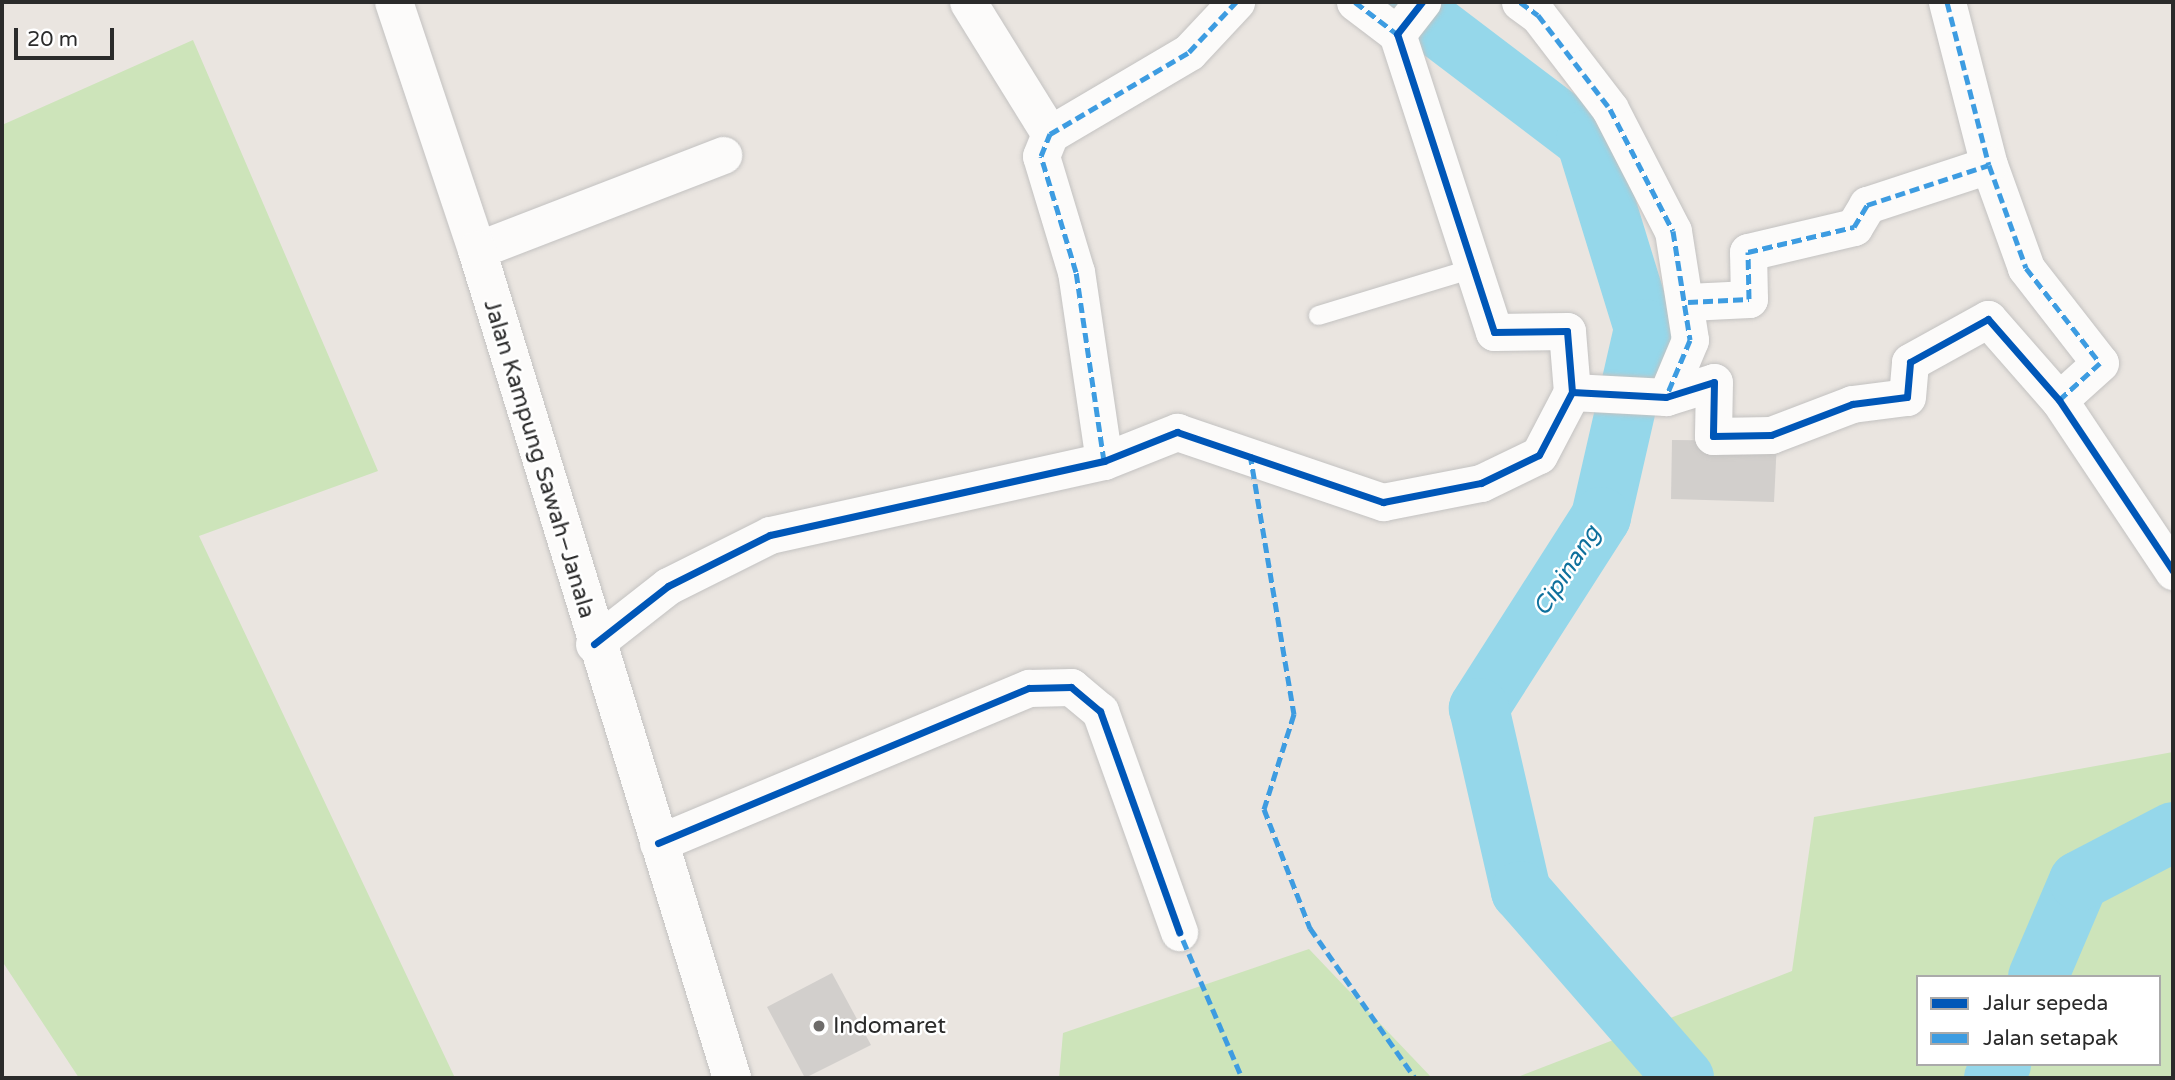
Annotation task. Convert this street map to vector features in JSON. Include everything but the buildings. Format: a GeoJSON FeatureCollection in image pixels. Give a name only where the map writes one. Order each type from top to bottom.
{"type":"FeatureCollection","features":[{"type":"Feature","properties":{"kind":"main road","name":"Jalan Kampung Sawah–Janala"},"geometry":{"type":"LineString","coordinates":[[394,2],[477,250],[594,644],[732,1078]]}},
{"type":"Feature","properties":{"kind":"street"},"geometry":{"type":"LineString","coordinates":[[968,2],[1050,134]]}},
{"type":"Feature","properties":{"kind":"street"},"geometry":{"type":"LineString","coordinates":[[1104,461],[1076,272],[1041,156],[1050,134],[1189,52],[1236,2]]}},
{"type":"Feature","properties":{"kind":"street"},"geometry":{"type":"LineString","coordinates":[[1355,2],[1409,18],[1473,268],[1493,332],[1567,331],[1588,393]]}},
{"type":"Feature","properties":{"kind":"street"},"geometry":{"type":"LineString","coordinates":[[1520,2],[1538,15],[1610,108],[1673,231],[1688,302],[1690,340],[1666,397]]}},
{"type":"Feature","properties":{"kind":"street"},"geometry":{"type":"LineString","coordinates":[[1947,2],[1989,165],[2026,268],[2100,363],[2059,400]]}},
{"type":"Feature","properties":{"kind":"street"},"geometry":{"type":"LineString","coordinates":[[477,250],[723,155]]}},
{"type":"Feature","properties":{"kind":"street"},"geometry":{"type":"LineString","coordinates":[[1688,302],[1749,299],[1748,252],[1854,227],[1867,205],[1989,165]]}},
{"type":"Feature","properties":{"kind":"street"},"geometry":{"type":"LineString","coordinates":[[1588,393],[1666,397],[1714,382],[1713,436],[1771,435],[1852,404],[1908,397],[1910,362],[1988,319],[2059,400],[2173,571]]}},
{"type":"Feature","properties":{"kind":"street"},"geometry":{"type":"LineString","coordinates":[[594,644],[668,586],[770,535],[1104,461],[1177,432],[1383,502],[1481,483],[1539,455],[1588,393]]}},
{"type":"Feature","properties":{"kind":"street"},"geometry":{"type":"LineString","coordinates":[[658,843],[1029,688],[1071,687],[1100,711],[1179,932]]}},
{"type":"Feature","properties":{"kind":"lane"},"geometry":{"type":"LineString","coordinates":[[1318,315],[1473,268]]}},
{"type":"Feature","properties":{"kind":"green space"},"geometry":{"type":"Polygon","coordinates":[[[193,40],[378,471],[199,536],[455,1078],[79,1078],[2,961],[2,125],[193,40]]]}},
{"type":"Feature","properties":{"kind":"green space"},"geometry":{"type":"Polygon","coordinates":[[[2173,752],[2173,1078],[1515,1078],[1792,971],[1814,817],[2173,752]]]}},
{"type":"Feature","properties":{"kind":"green space"},"geometry":{"type":"Polygon","coordinates":[[[1309,949],[1432,1078],[1059,1078],[1063,1033],[1309,949]]]}},
{"type":"Feature","properties":{"kind":"waterway","name":"Cipinang"},"geometry":{"type":"LineString","coordinates":[[1404,2],[1586,140],[1644,329],[1601,517],[1479,708],[1521,891],[1684,1078]]}},
{"type":"Feature","properties":{"kind":"waterway","name":"Cipinang"},"geometry":{"type":"LineString","coordinates":[[2039,975],[2079,881],[2173,832]]}},
{"type":"Feature","properties":{"kind":"waterway","name":"Cipinang"},"geometry":{"type":"LineString","coordinates":[[1994,1078],[2000,1066]]}},
{"type":"Feature","properties":{"kind":"marked path"},"geometry":{"type":"LineString","coordinates":[[1104,461],[1076,272],[1041,156],[1050,134],[1189,52],[1236,2]]}},
{"type":"Feature","properties":{"kind":"marked path"},"geometry":{"type":"LineString","coordinates":[[1355,2],[1397,34]]}},
{"type":"Feature","properties":{"kind":"marked path"},"geometry":{"type":"LineString","coordinates":[[1520,2],[1538,15],[1610,109],[1673,231],[1690,340],[1666,397]]}},
{"type":"Feature","properties":{"kind":"marked path"},"geometry":{"type":"LineString","coordinates":[[1947,2],[1989,165],[2026,268],[2100,363],[2059,400]]}},
{"type":"Feature","properties":{"kind":"marked path"},"geometry":{"type":"LineString","coordinates":[[1688,302],[1749,299],[1748,252],[1854,227],[1867,205],[1989,165]]}},
{"type":"Feature","properties":{"kind":"marked path"},"geometry":{"type":"LineString","coordinates":[[1250,454],[1294,714],[1264,809],[1310,928],[1415,1078]]}},
{"type":"Feature","properties":{"kind":"marked path"},"geometry":{"type":"LineString","coordinates":[[1177,926],[1242,1078]]}},
{"type":"Feature","properties":{"kind":"cycle path"},"geometry":{"type":"LineString","coordinates":[[594,644],[668,586],[770,535],[1104,461],[1177,432],[1383,502],[1481,483],[1539,455],[1572,392],[1567,331],[1494,332],[1397,34],[1422,2]]}},
{"type":"Feature","properties":{"kind":"cycle path"},"geometry":{"type":"LineString","coordinates":[[1572,392],[1666,397],[1714,382],[1713,436],[1771,435],[1852,404],[1907,397],[1910,362],[1988,319],[2059,400],[2173,571]]}},
{"type":"Feature","properties":{"kind":"cycle path"},"geometry":{"type":"LineString","coordinates":[[658,843],[1029,688],[1071,687],[1100,711],[1179,932]]}},
{"type":"Feature","properties":{"kind":"place","name":"Indomaret"},"geometry":{"type":"Point","coordinates":[819,1026]}}]}
